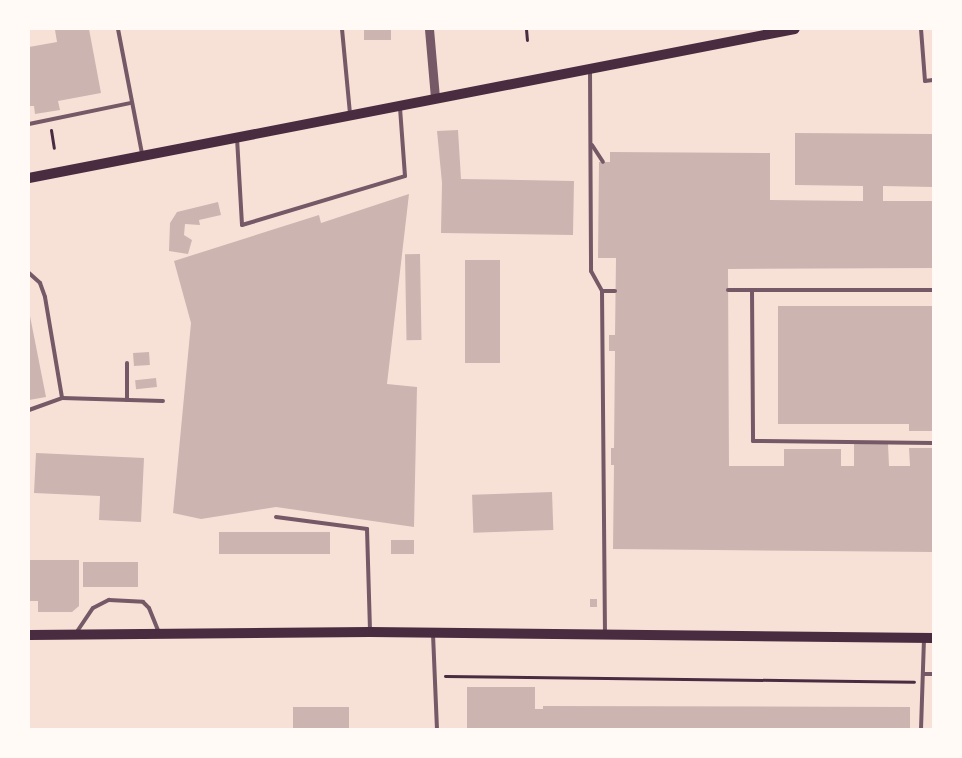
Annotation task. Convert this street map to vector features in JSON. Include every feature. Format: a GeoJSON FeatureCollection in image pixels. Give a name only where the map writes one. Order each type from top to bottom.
{"type":"FeatureCollection","features":[{"type":"Feature","properties":{"kind":"main road"},"geometry":{"type":"LineString","coordinates":[[29,178],[435,97],[795,29]]}},
{"type":"Feature","properties":{"kind":"main road"},"geometry":{"type":"LineString","coordinates":[[29,635],[76,633],[370,632],[928,638]]}},
{"type":"Feature","properties":{"kind":"street"},"geometry":{"type":"LineString","coordinates":[[429,29],[435,97]]}},
{"type":"Feature","properties":{"kind":"lane"},"geometry":{"type":"LineString","coordinates":[[118,29],[130,103],[142,156]]}},
{"type":"Feature","properties":{"kind":"lane"},"geometry":{"type":"LineString","coordinates":[[342,29],[350,114]]}},
{"type":"Feature","properties":{"kind":"lane"},"geometry":{"type":"LineString","coordinates":[[921,29],[925,81],[933,80]]}},
{"type":"Feature","properties":{"kind":"lane"},"geometry":{"type":"LineString","coordinates":[[590,69],[592,145],[591,271],[602,290],[605,636]]}},
{"type":"Feature","properties":{"kind":"lane"},"geometry":{"type":"LineString","coordinates":[[29,124],[130,103]]}},
{"type":"Feature","properties":{"kind":"lane"},"geometry":{"type":"LineString","coordinates":[[237,138],[242,225],[405,176],[400,105]]}},
{"type":"Feature","properties":{"kind":"lane"},"geometry":{"type":"LineString","coordinates":[[592,145],[603,162]]}},
{"type":"Feature","properties":{"kind":"lane"},"geometry":{"type":"LineString","coordinates":[[29,273],[40,283],[45,297],[62,398]]}},
{"type":"Feature","properties":{"kind":"lane"},"geometry":{"type":"LineString","coordinates":[[602,290],[615,290]]}},
{"type":"Feature","properties":{"kind":"lane"},"geometry":{"type":"LineString","coordinates":[[728,290],[933,290]]}},
{"type":"Feature","properties":{"kind":"lane"},"geometry":{"type":"LineString","coordinates":[[752,290],[753,441],[933,443]]}},
{"type":"Feature","properties":{"kind":"lane"},"geometry":{"type":"LineString","coordinates":[[127,364],[127,400]]}},
{"type":"Feature","properties":{"kind":"lane"},"geometry":{"type":"LineString","coordinates":[[29,410],[62,398],[163,401]]}},
{"type":"Feature","properties":{"kind":"lane"},"geometry":{"type":"LineString","coordinates":[[276,517],[368,529],[370,632]]}},
{"type":"Feature","properties":{"kind":"lane"},"geometry":{"type":"LineString","coordinates":[[76,633],[93,608],[109,600],[143,602],[149,608],[159,633]]}},
{"type":"Feature","properties":{"kind":"lane"},"geometry":{"type":"LineString","coordinates":[[433,634],[437,729]]}},
{"type":"Feature","properties":{"kind":"lane"},"geometry":{"type":"LineString","coordinates":[[921,729],[922,674],[928,638]]}},
{"type":"Feature","properties":{"kind":"lane"},"geometry":{"type":"LineString","coordinates":[[922,674],[933,674]]}},
{"type":"Feature","properties":{"kind":"path"},"geometry":{"type":"LineString","coordinates":[[526,29],[527,40]]}},
{"type":"Feature","properties":{"kind":"path"},"geometry":{"type":"LineString","coordinates":[[434,676],[922,682]]}},
{"type":"Feature","properties":{"kind":"building"},"geometry":{"type":"Polygon","coordinates":[[[89,29],[101,93],[58,101],[60,110],[35,114],[34,106],[29,106],[29,47],[57,42],[55,30],[89,29]]]}},
{"type":"Feature","properties":{"kind":"building"},"geometry":{"type":"Polygon","coordinates":[[[364,29],[391,29],[391,40],[364,40],[364,29]]]}},
{"type":"Feature","properties":{"kind":"building"},"geometry":{"type":"Polygon","coordinates":[[[458,130],[461,179],[574,181],[573,235],[441,233],[442,183],[437,131],[458,130]]]}},
{"type":"Feature","properties":{"kind":"building"},"geometry":{"type":"Polygon","coordinates":[[[795,133],[933,134],[933,187],[883,186],[883,201],[933,201],[933,268],[728,269],[729,466],[784,466],[784,449],[841,449],[841,466],[854,466],[854,444],[888,444],[889,466],[910,466],[909,448],[933,448],[933,552],[613,549],[614,465],[611,465],[611,448],[614,448],[615,351],[609,351],[609,335],[615,335],[616,258],[598,258],[599,162],[610,162],[610,152],[770,153],[770,200],[863,201],[863,186],[795,185],[795,133]]]}},
{"type":"Feature","properties":{"kind":"building"},"geometry":{"type":"Polygon","coordinates":[[[409,194],[387,384],[417,387],[414,527],[276,507],[201,519],[173,513],[191,323],[174,261],[319,215],[321,223],[409,194]]]}},
{"type":"Feature","properties":{"kind":"building"},"geometry":{"type":"Polygon","coordinates":[[[218,202],[221,215],[199,220],[200,225],[185,224],[184,235],[192,240],[188,254],[169,251],[170,223],[177,212],[218,202]]]}},
{"type":"Feature","properties":{"kind":"building"},"geometry":{"type":"Polygon","coordinates":[[[405,254],[420,254],[422,340],[407,340],[405,254]]]}},
{"type":"Feature","properties":{"kind":"building"},"geometry":{"type":"Polygon","coordinates":[[[465,260],[500,260],[500,363],[465,363],[465,260]]]}},
{"type":"Feature","properties":{"kind":"building"},"geometry":{"type":"Polygon","coordinates":[[[778,306],[933,306],[933,431],[909,431],[909,424],[778,424],[778,306]]]}},
{"type":"Feature","properties":{"kind":"building"},"geometry":{"type":"Polygon","coordinates":[[[29,311],[46,397],[29,400],[29,311]]]}},
{"type":"Feature","properties":{"kind":"building"},"geometry":{"type":"Polygon","coordinates":[[[149,352],[150,365],[134,366],[133,353],[149,352]]]}},
{"type":"Feature","properties":{"kind":"building"},"geometry":{"type":"Polygon","coordinates":[[[156,378],[157,387],[136,389],[135,380],[156,378]]]}},
{"type":"Feature","properties":{"kind":"building"},"geometry":{"type":"Polygon","coordinates":[[[36,453],[144,458],[141,522],[99,520],[100,496],[34,493],[36,453]]]}},
{"type":"Feature","properties":{"kind":"building"},"geometry":{"type":"Polygon","coordinates":[[[552,492],[553,530],[473,533],[472,495],[552,492]]]}},
{"type":"Feature","properties":{"kind":"building"},"geometry":{"type":"Polygon","coordinates":[[[219,532],[330,532],[330,554],[219,554],[219,532]]]}},
{"type":"Feature","properties":{"kind":"building"},"geometry":{"type":"Polygon","coordinates":[[[391,540],[414,540],[414,554],[391,554],[391,540]]]}},
{"type":"Feature","properties":{"kind":"building"},"geometry":{"type":"Polygon","coordinates":[[[29,560],[79,560],[79,606],[72,612],[38,612],[38,601],[29,601],[29,560]]]}},
{"type":"Feature","properties":{"kind":"building"},"geometry":{"type":"Polygon","coordinates":[[[83,562],[138,562],[138,587],[83,587],[83,562]]]}},
{"type":"Feature","properties":{"kind":"building"},"geometry":{"type":"Polygon","coordinates":[[[590,599],[597,599],[597,607],[590,607],[590,599]]]}},
{"type":"Feature","properties":{"kind":"building"},"geometry":{"type":"Polygon","coordinates":[[[467,687],[535,687],[535,709],[543,709],[543,706],[910,707],[910,729],[467,729],[467,687]]]}},
{"type":"Feature","properties":{"kind":"building"},"geometry":{"type":"Polygon","coordinates":[[[293,707],[349,707],[349,729],[293,729],[293,707]]]}}]}
